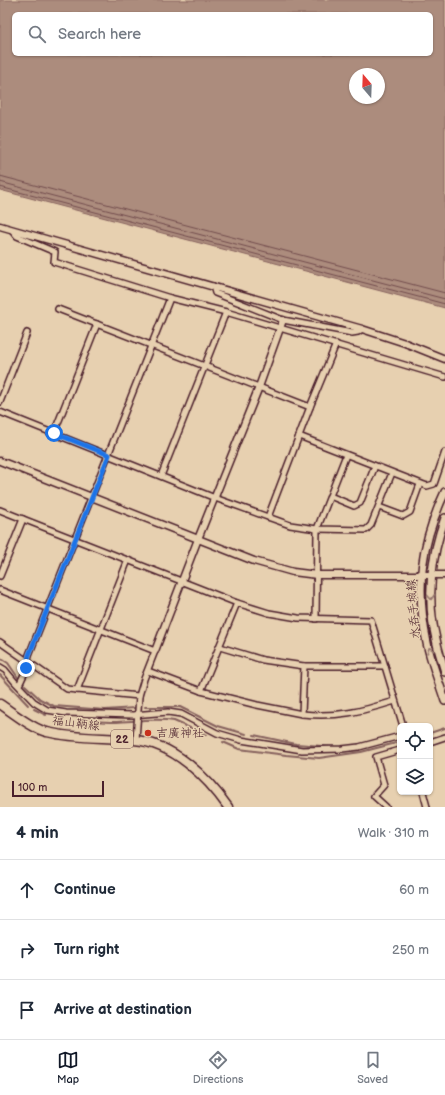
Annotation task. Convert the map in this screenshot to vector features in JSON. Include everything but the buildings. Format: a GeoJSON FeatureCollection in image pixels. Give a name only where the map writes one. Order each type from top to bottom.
{"type":"FeatureCollection","features":[{"type":"Feature","properties":{"kind":"main road","name":"水呑手城線"},"geometry":{"type":"LineString","coordinates":[[445,492],[437,508],[427,538],[420,589],[427,643],[445,701]]}},
{"type":"Feature","properties":{"kind":"main road","name":"水呑手城線"},"geometry":{"type":"LineString","coordinates":[[445,518],[437,539],[431,574],[431,612],[435,639],[445,672]]}},
{"type":"Feature","properties":{"kind":"main road","name":"福山鞆線"},"geometry":{"type":"LineString","coordinates":[[0,704],[26,722],[45,732],[98,738],[136,740],[158,745],[189,763],[220,796],[228,807]]}},
{"type":"Feature","properties":{"kind":"street"},"geometry":{"type":"LineString","coordinates":[[0,226],[362,329],[405,343],[445,359]]}},
{"type":"Feature","properties":{"kind":"street"},"geometry":{"type":"LineString","coordinates":[[12,230],[17,236],[55,252],[54,262],[170,298],[226,312],[445,377]]}},
{"type":"Feature","properties":{"kind":"street"},"geometry":{"type":"LineString","coordinates":[[213,286],[215,293],[284,320],[352,333],[358,332],[362,329]]}},
{"type":"Feature","properties":{"kind":"street"},"geometry":{"type":"LineString","coordinates":[[20,683],[170,298]]}},
{"type":"Feature","properties":{"kind":"street"},"geometry":{"type":"LineString","coordinates":[[58,309],[310,407]]}},
{"type":"Feature","properties":{"kind":"street"},"geometry":{"type":"LineString","coordinates":[[161,476],[226,312]]}},
{"type":"Feature","properties":{"kind":"street"},"geometry":{"type":"LineString","coordinates":[[136,740],[140,696],[155,651],[259,388],[284,320]]}},
{"type":"Feature","properties":{"kind":"street"},"geometry":{"type":"LineString","coordinates":[[54,433],[97,324]]}},
{"type":"Feature","properties":{"kind":"street"},"geometry":{"type":"LineString","coordinates":[[0,402],[26,333]]}},
{"type":"Feature","properties":{"kind":"street"},"geometry":{"type":"LineString","coordinates":[[268,517],[298,436],[336,344]]}},
{"type":"Feature","properties":{"kind":"street"},"geometry":{"type":"LineString","coordinates":[[0,412],[215,498],[290,525],[317,529],[366,530],[371,525],[392,473]]}},
{"type":"Feature","properties":{"kind":"street"},"geometry":{"type":"LineString","coordinates":[[298,436],[427,486],[434,484],[445,452]]}},
{"type":"Feature","properties":{"kind":"street"},"geometry":{"type":"LineString","coordinates":[[316,619],[317,529],[346,455]]}},
{"type":"Feature","properties":{"kind":"street"},"geometry":{"type":"LineString","coordinates":[[0,461],[260,563],[293,572],[316,575],[445,574]]}},
{"type":"Feature","properties":{"kind":"street"},"geometry":{"type":"LineString","coordinates":[[330,496],[354,506],[360,503],[375,466]]}},
{"type":"Feature","properties":{"kind":"street"},"geometry":{"type":"LineString","coordinates":[[379,507],[403,516],[410,512],[420,484]]}},
{"type":"Feature","properties":{"kind":"street"},"geometry":{"type":"LineString","coordinates":[[0,510],[236,603],[269,613],[298,618],[371,620],[402,723]]}},
{"type":"Feature","properties":{"kind":"street"},"geometry":{"type":"LineString","coordinates":[[0,576],[23,519]]}},
{"type":"Feature","properties":{"kind":"street"},"geometry":{"type":"LineString","coordinates":[[77,690],[128,560]]}},
{"type":"Feature","properties":{"kind":"street"},"geometry":{"type":"LineString","coordinates":[[0,590],[155,651]]}},
{"type":"Feature","properties":{"kind":"street"},"geometry":{"type":"LineString","coordinates":[[201,691],[220,647],[236,603]]}},
{"type":"Feature","properties":{"kind":"street"},"geometry":{"type":"LineString","coordinates":[[0,642],[67,689],[140,696]]}},
{"type":"Feature","properties":{"kind":"street"},"geometry":{"type":"LineString","coordinates":[[220,647],[263,660],[304,666],[385,666]]}},
{"type":"Feature","properties":{"kind":"street"},"geometry":{"type":"LineString","coordinates":[[0,666],[34,702],[47,710],[137,719],[168,712],[181,714],[217,733],[241,740],[302,750],[359,748],[397,737]]}},
{"type":"Feature","properties":{"kind":"street"},"geometry":{"type":"LineString","coordinates":[[302,714],[304,666]]}},
{"type":"Feature","properties":{"kind":"street"},"geometry":{"type":"LineString","coordinates":[[148,671],[201,691],[257,705],[317,716],[357,713],[395,702]]}},
{"type":"Feature","properties":{"kind":"street"},"geometry":{"type":"LineString","coordinates":[[433,741],[445,738]]}},
{"type":"Feature","properties":{"kind":"street"},"geometry":{"type":"LineString","coordinates":[[386,807],[374,796],[384,785],[376,757],[397,751]]}},
{"type":"Feature","properties":{"kind":"street"},"geometry":{"type":"LineString","coordinates":[[424,795],[428,807]]}},
{"type":"Feature","properties":{"kind":"water"},"geometry":{"type":"Polygon","coordinates":[[[0,0],[445,0],[445,308],[0,190],[0,0]]]}},
{"type":"Feature","properties":{"kind":"waterway"},"geometry":{"type":"LineString","coordinates":[[0,658],[8,663],[19,679]]}},
{"type":"Feature","properties":{"kind":"waterway"},"geometry":{"type":"LineString","coordinates":[[0,675],[28,705]]}},
{"type":"Feature","properties":{"kind":"waterway"},"geometry":{"type":"LineString","coordinates":[[25,685],[40,699],[54,706],[105,710],[135,708]]}},
{"type":"Feature","properties":{"kind":"waterway"},"geometry":{"type":"LineString","coordinates":[[145,707],[180,707],[218,726],[246,734]]}},
{"type":"Feature","properties":{"kind":"waterway"},"geometry":{"type":"LineString","coordinates":[[34,709],[46,715]]}},
{"type":"Feature","properties":{"kind":"waterway"},"geometry":{"type":"LineString","coordinates":[[83,721],[117,722],[167,720],[174,721],[206,735]]}},
{"type":"Feature","properties":{"kind":"waterway"},"geometry":{"type":"LineString","coordinates":[[433,732],[445,728]]}},
{"type":"Feature","properties":{"kind":"waterway"},"geometry":{"type":"LineString","coordinates":[[254,735],[296,744],[335,747]]}},
{"type":"Feature","properties":{"kind":"waterway"},"geometry":{"type":"LineString","coordinates":[[223,742],[239,749],[319,758],[361,752],[397,743]]}},
{"type":"Feature","properties":{"kind":"place","name":"吉廣神社"},"geometry":{"type":"Point","coordinates":[148,733]}},
{"type":"Feature","properties":{"kind":"route"},"geometry":{"type":"LineString","coordinates":[[26,668],[29,655],[109,455],[54,433]]}}]}
